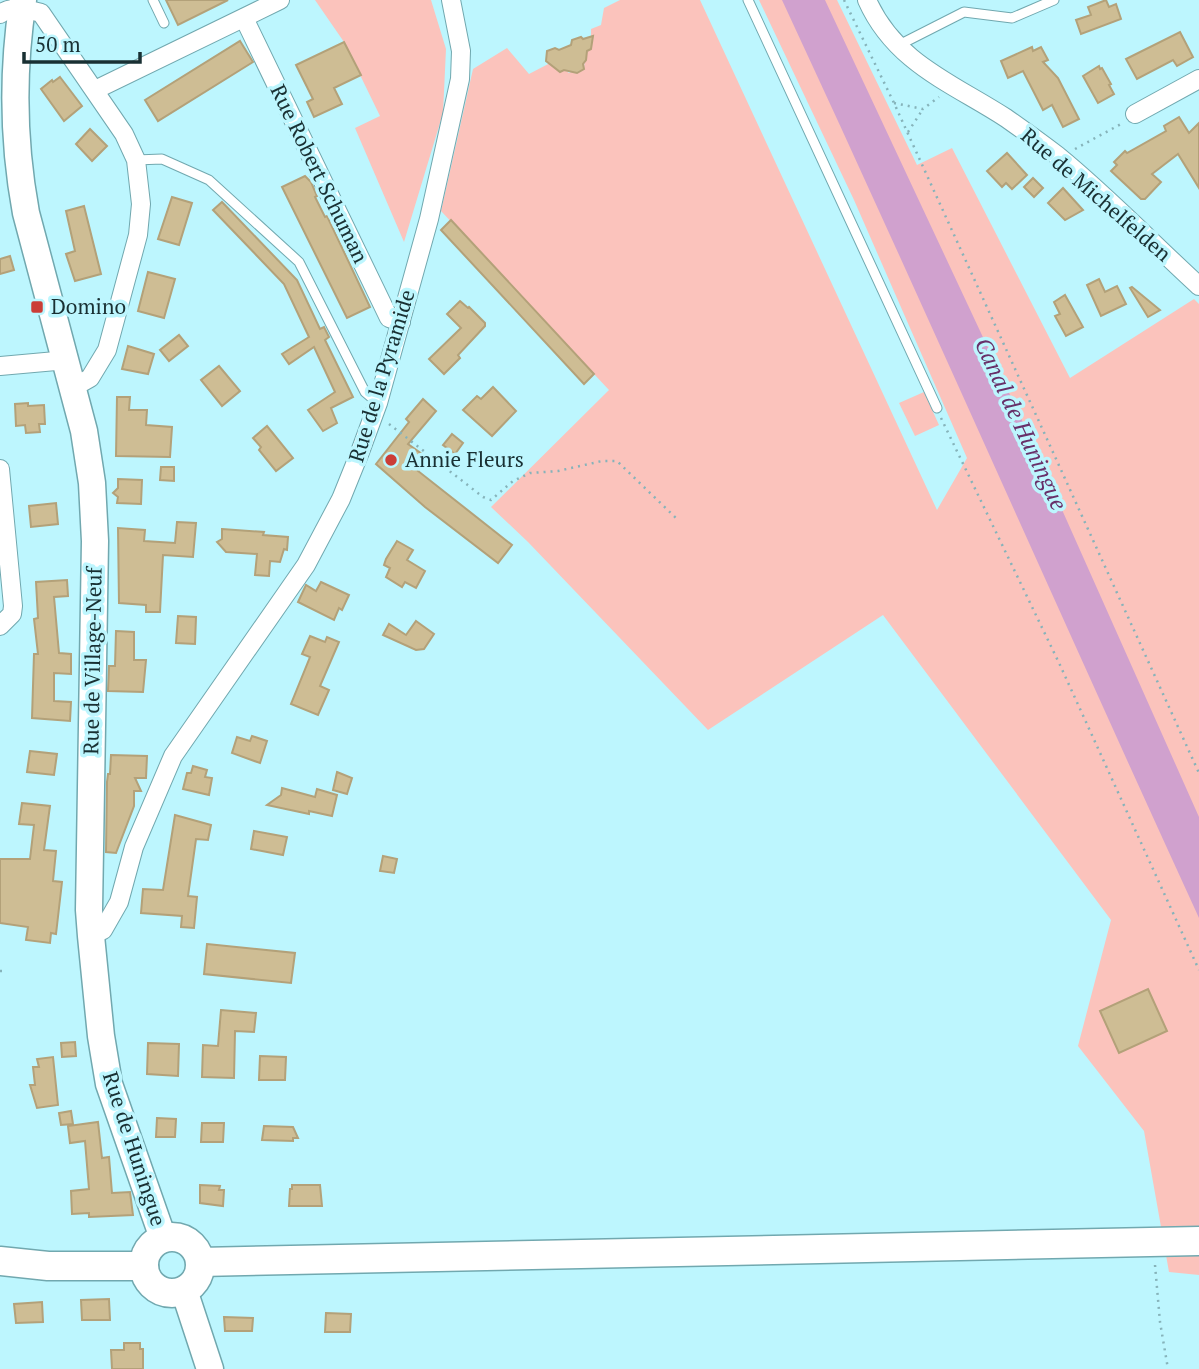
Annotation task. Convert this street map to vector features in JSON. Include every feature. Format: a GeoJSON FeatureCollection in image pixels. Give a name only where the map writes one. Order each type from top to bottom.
{"type":"FeatureCollection","features":[{"type":"Feature","properties":{"kind":"main road"},"geometry":{"type":"LineString","coordinates":[[174,1237],[184,1240],[198,1253],[200,1262],[197,1279],[184,1290],[175,1293],[158,1289],[146,1275],[144,1266],[150,1248],[163,1238],[174,1237]]}},
{"type":"Feature","properties":{"kind":"main road"},"geometry":{"type":"LineString","coordinates":[[200,1262],[1199,1241]]}},
{"type":"Feature","properties":{"kind":"main road"},"geometry":{"type":"LineString","coordinates":[[0,1261],[48,1266],[144,1266]]}},
{"type":"Feature","properties":{"kind":"street"},"geometry":{"type":"LineString","coordinates":[[95,90],[280,0]]}},
{"type":"Feature","properties":{"kind":"street","name":"Rue de la Pyramide"},"geometry":{"type":"LineString","coordinates":[[91,936],[103,930],[119,902],[134,847],[173,756],[306,565],[341,499],[376,409],[429,219],[460,79],[461,51],[450,0]]}},
{"type":"Feature","properties":{"kind":"street","name":"Rue de Michelfelden"},"geometry":{"type":"LineString","coordinates":[[867,0],[876,19],[897,46],[920,68],[1006,119],[1061,159],[1199,286]]}},
{"type":"Feature","properties":{"kind":"street","name":"Rue de Village-Neuf"},"geometry":{"type":"LineString","coordinates":[[74,387],[90,378],[107,350],[138,235],[141,204],[136,160],[124,134],[41,13],[15,7],[18,37],[15,113],[20,182],[74,387],[92,483],[95,541],[89,911],[91,936]]}},
{"type":"Feature","properties":{"kind":"street","name":"Rue Robert Schuman"},"geometry":{"type":"LineString","coordinates":[[244,18],[389,318],[401,322]]}},
{"type":"Feature","properties":{"kind":"street"},"geometry":{"type":"LineString","coordinates":[[1135,114],[1199,79]]}},
{"type":"Feature","properties":{"kind":"street"},"geometry":{"type":"LineString","coordinates":[[0,366],[67,360]]}},
{"type":"Feature","properties":{"kind":"street"},"geometry":{"type":"LineString","coordinates":[[0,469],[13,606],[12,614],[0,626]]}},
{"type":"Feature","properties":{"kind":"street","name":"Rue de Huningue"},"geometry":{"type":"LineString","coordinates":[[91,936],[108,1084],[163,1238]]}},
{"type":"Feature","properties":{"kind":"street"},"geometry":{"type":"LineString","coordinates":[[184,1290],[210,1369]]}},
{"type":"Feature","properties":{"kind":"lane"},"geometry":{"type":"LineString","coordinates":[[153,0],[164,23]]}},
{"type":"Feature","properties":{"kind":"lane"},"geometry":{"type":"LineString","coordinates":[[748,0],[937,408]]}},
{"type":"Feature","properties":{"kind":"lane"},"geometry":{"type":"LineString","coordinates":[[897,46],[964,12],[1012,18],[1054,0]]}},
{"type":"Feature","properties":{"kind":"lane"},"geometry":{"type":"LineString","coordinates":[[136,160],[162,159],[209,180],[299,262],[376,409]]}},
{"type":"Feature","properties":{"kind":"path"},"geometry":{"type":"LineString","coordinates":[[844,0],[894,103],[1199,773]]}},
{"type":"Feature","properties":{"kind":"path"},"geometry":{"type":"LineString","coordinates":[[907,133],[923,109],[952,87]]}},
{"type":"Feature","properties":{"kind":"path"},"geometry":{"type":"LineString","coordinates":[[894,103],[923,109]]}},
{"type":"Feature","properties":{"kind":"path"},"geometry":{"type":"LineString","coordinates":[[1061,159],[1135,114]]}},
{"type":"Feature","properties":{"kind":"path"},"geometry":{"type":"LineString","coordinates":[[937,408],[1060,665],[1199,970]]}},
{"type":"Feature","properties":{"kind":"path"},"geometry":{"type":"LineString","coordinates":[[376,409],[483,497],[491,500],[513,481],[530,473],[617,461],[677,519]]}},
{"type":"Feature","properties":{"kind":"path"},"geometry":{"type":"LineString","coordinates":[[0,971],[5,971]]}},
{"type":"Feature","properties":{"kind":"path"},"geometry":{"type":"LineString","coordinates":[[1153,1242],[1160,1322],[1168,1369]]}},
{"type":"Feature","properties":{"kind":"shaded area"},"geometry":{"type":"Polygon","coordinates":[[[315,0],[431,0],[446,49],[443,113],[404,242],[355,128],[380,116],[344,42],[315,0]]]}},
{"type":"Feature","properties":{"kind":"shaded area"},"geometry":{"type":"Polygon","coordinates":[[[620,0],[700,0],[937,510],[967,458],[854,200],[759,0],[837,0],[917,165],[952,148],[1070,378],[1194,299],[1199,304],[1199,1275],[1169,1272],[1144,1131],[1078,1046],[1111,920],[883,615],[708,730],[528,542],[491,507],[609,390],[441,211],[473,69],[507,48],[529,74],[554,61],[569,73],[577,73],[584,69],[585,52],[591,49],[591,29],[601,25],[604,8],[620,0]]]}},
{"type":"Feature","properties":{"kind":"shaded area"},"geometry":{"type":"Polygon","coordinates":[[[924,392],[939,425],[915,436],[899,403],[924,392]]]}},
{"type":"Feature","properties":{"kind":"water","name":"Canal de Huningue"},"geometry":{"type":"Polygon","coordinates":[[[782,0],[825,0],[1026,429],[1199,817],[1199,918],[887,229],[782,0]]]}},
{"type":"Feature","properties":{"kind":"building"},"geometry":{"type":"Polygon","coordinates":[[[166,0],[228,0],[178,25],[166,0]]]}},
{"type":"Feature","properties":{"kind":"building"},"geometry":{"type":"Polygon","coordinates":[[[1106,0],[1109,7],[1116,4],[1121,19],[1081,34],[1076,20],[1091,15],[1088,7],[1106,0]]]}},
{"type":"Feature","properties":{"kind":"building"},"geometry":{"type":"Polygon","coordinates":[[[1180,32],[1193,57],[1177,66],[1173,60],[1137,79],[1126,59],[1180,32]]]}},
{"type":"Feature","properties":{"kind":"building"},"geometry":{"type":"Polygon","coordinates":[[[593,36],[591,49],[587,51],[583,64],[584,69],[577,73],[564,70],[560,72],[546,61],[547,51],[555,48],[559,50],[581,37],[583,39],[593,36]]]}},
{"type":"Feature","properties":{"kind":"building"},"geometry":{"type":"Polygon","coordinates":[[[240,41],[253,62],[158,121],[145,100],[240,41]]]}},
{"type":"Feature","properties":{"kind":"building"},"geometry":{"type":"Polygon","coordinates":[[[344,42],[361,75],[334,88],[342,104],[314,117],[307,102],[313,99],[296,65],[344,42]]]}},
{"type":"Feature","properties":{"kind":"building"},"geometry":{"type":"Polygon","coordinates":[[[1032,47],[1033,51],[1041,47],[1048,60],[1043,62],[1058,78],[1079,119],[1063,127],[1052,105],[1043,110],[1023,71],[1008,78],[1001,61],[1032,47]]]}},
{"type":"Feature","properties":{"kind":"building"},"geometry":{"type":"Polygon","coordinates":[[[1099,66],[1114,94],[1098,103],[1083,76],[1099,66]]]}},
{"type":"Feature","properties":{"kind":"building"},"geometry":{"type":"Polygon","coordinates":[[[60,77],[82,106],[64,121],[41,89],[60,77]]]}},
{"type":"Feature","properties":{"kind":"building"},"geometry":{"type":"Polygon","coordinates":[[[1179,117],[1189,133],[1199,123],[1199,188],[1178,154],[1152,174],[1161,182],[1145,199],[1141,199],[1111,171],[1117,165],[1114,162],[1125,151],[1127,153],[1166,131],[1164,126],[1179,117]]]}},
{"type":"Feature","properties":{"kind":"building"},"geometry":{"type":"Polygon","coordinates":[[[90,129],[107,146],[92,161],[76,144],[90,129]]]}},
{"type":"Feature","properties":{"kind":"building"},"geometry":{"type":"Polygon","coordinates":[[[1007,153],[1027,175],[1012,189],[1006,183],[1002,187],[987,171],[1007,153]]]}},
{"type":"Feature","properties":{"kind":"building"},"geometry":{"type":"Polygon","coordinates":[[[305,176],[311,182],[317,196],[315,197],[325,217],[327,216],[370,307],[347,318],[282,187],[305,176]]]}},
{"type":"Feature","properties":{"kind":"building"},"geometry":{"type":"Polygon","coordinates":[[[1033,178],[1043,188],[1034,197],[1024,187],[1033,178]]]}},
{"type":"Feature","properties":{"kind":"building"},"geometry":{"type":"Polygon","coordinates":[[[1063,188],[1083,210],[1065,220],[1048,203],[1063,188]]]}},
{"type":"Feature","properties":{"kind":"building"},"geometry":{"type":"Polygon","coordinates":[[[172,197],[192,203],[179,245],[158,239],[172,197]]]}},
{"type":"Feature","properties":{"kind":"building"},"geometry":{"type":"Polygon","coordinates":[[[222,202],[297,280],[320,329],[324,327],[329,337],[325,340],[353,397],[331,408],[337,423],[323,431],[308,410],[335,392],[314,347],[289,364],[282,354],[309,337],[284,284],[213,210],[222,202]]]}},
{"type":"Feature","properties":{"kind":"building"},"geometry":{"type":"Polygon","coordinates":[[[84,206],[101,274],[75,281],[66,254],[75,251],[66,211],[84,206]]]}},
{"type":"Feature","properties":{"kind":"building"},"geometry":{"type":"Polygon","coordinates":[[[451,220],[594,374],[584,384],[441,230],[451,220]]]}},
{"type":"Feature","properties":{"kind":"building"},"geometry":{"type":"Polygon","coordinates":[[[10,256],[14,270],[0,274],[0,259],[10,256]]]}},
{"type":"Feature","properties":{"kind":"building"},"geometry":{"type":"Polygon","coordinates":[[[148,272],[175,279],[164,318],[138,311],[148,272]]]}},
{"type":"Feature","properties":{"kind":"building"},"geometry":{"type":"Polygon","coordinates":[[[1099,279],[1105,292],[1117,286],[1126,304],[1101,316],[1087,285],[1099,279]]]}},
{"type":"Feature","properties":{"kind":"building"},"geometry":{"type":"Polygon","coordinates":[[[1130,288],[1160,310],[1148,317],[1130,288]]]}},
{"type":"Feature","properties":{"kind":"building"},"geometry":{"type":"Polygon","coordinates":[[[1065,295],[1083,327],[1066,336],[1055,316],[1060,314],[1054,302],[1065,295]]]}},
{"type":"Feature","properties":{"kind":"building"},"geometry":{"type":"Polygon","coordinates":[[[460,301],[485,323],[485,326],[444,374],[429,359],[461,328],[447,314],[460,301]]]}},
{"type":"Feature","properties":{"kind":"building"},"geometry":{"type":"Polygon","coordinates":[[[179,335],[188,346],[169,361],[160,350],[179,335]]]}},
{"type":"Feature","properties":{"kind":"building"},"geometry":{"type":"Polygon","coordinates":[[[128,346],[154,354],[148,374],[122,369],[128,346]]]}},
{"type":"Feature","properties":{"kind":"building"},"geometry":{"type":"Polygon","coordinates":[[[219,366],[240,391],[222,406],[201,380],[219,366]]]}},
{"type":"Feature","properties":{"kind":"building"},"geometry":{"type":"Polygon","coordinates":[[[493,387],[516,411],[492,436],[463,410],[477,396],[481,399],[493,387]]]}},
{"type":"Feature","properties":{"kind":"building"},"geometry":{"type":"Polygon","coordinates":[[[117,397],[130,397],[129,410],[147,410],[146,425],[172,427],[170,457],[116,456],[117,397]]]}},
{"type":"Feature","properties":{"kind":"building"},"geometry":{"type":"Polygon","coordinates":[[[423,399],[436,411],[408,444],[429,459],[418,471],[512,545],[498,563],[425,507],[376,464],[409,422],[406,419],[423,399]]]}},
{"type":"Feature","properties":{"kind":"building"},"geometry":{"type":"Polygon","coordinates":[[[28,403],[28,406],[44,405],[45,424],[39,424],[40,432],[26,433],[25,425],[16,426],[15,404],[28,403]]]}},
{"type":"Feature","properties":{"kind":"building"},"geometry":{"type":"Polygon","coordinates":[[[267,426],[293,458],[276,471],[253,438],[267,426]]]}},
{"type":"Feature","properties":{"kind":"building"},"geometry":{"type":"Polygon","coordinates":[[[452,434],[463,443],[455,454],[443,445],[452,434]]]}},
{"type":"Feature","properties":{"kind":"building"},"geometry":{"type":"Polygon","coordinates":[[[161,467],[174,467],[174,481],[160,480],[161,467]]]}},
{"type":"Feature","properties":{"kind":"building"},"geometry":{"type":"Polygon","coordinates":[[[118,479],[142,480],[141,504],[117,503],[118,497],[113,493],[118,488],[118,479]]]}},
{"type":"Feature","properties":{"kind":"building"},"geometry":{"type":"Polygon","coordinates":[[[56,503],[58,524],[31,527],[29,506],[56,503]]]}},
{"type":"Feature","properties":{"kind":"building"},"geometry":{"type":"Polygon","coordinates":[[[177,522],[196,523],[193,557],[163,555],[160,612],[146,612],[146,605],[119,603],[118,528],[145,530],[144,541],[175,543],[177,522]]]}},
{"type":"Feature","properties":{"kind":"building"},"geometry":{"type":"Polygon","coordinates":[[[222,529],[288,537],[287,550],[284,549],[280,562],[270,561],[269,576],[255,575],[257,554],[226,552],[217,542],[222,539],[222,529]]]}},
{"type":"Feature","properties":{"kind":"building"},"geometry":{"type":"Polygon","coordinates":[[[397,541],[413,550],[407,560],[425,571],[416,588],[405,582],[402,587],[386,577],[390,568],[384,565],[397,541]]]}},
{"type":"Feature","properties":{"kind":"building"},"geometry":{"type":"Polygon","coordinates":[[[67,580],[68,596],[54,597],[59,653],[71,654],[71,674],[54,673],[54,701],[71,702],[70,721],[32,718],[34,654],[38,654],[34,619],[38,618],[36,582],[67,580]]]}},
{"type":"Feature","properties":{"kind":"building"},"geometry":{"type":"Polygon","coordinates":[[[321,582],[349,595],[334,620],[298,602],[306,585],[316,591],[321,582]]]}},
{"type":"Feature","properties":{"kind":"building"},"geometry":{"type":"Polygon","coordinates":[[[178,616],[196,617],[195,644],[176,643],[178,616]]]}},
{"type":"Feature","properties":{"kind":"building"},"geometry":{"type":"Polygon","coordinates":[[[416,621],[434,634],[424,649],[416,650],[383,635],[389,624],[406,635],[416,621]]]}},
{"type":"Feature","properties":{"kind":"building"},"geometry":{"type":"Polygon","coordinates":[[[116,631],[134,632],[134,660],[146,660],[143,692],[108,691],[109,666],[115,666],[116,631]]]}},
{"type":"Feature","properties":{"kind":"building"},"geometry":{"type":"Polygon","coordinates":[[[310,636],[325,642],[327,637],[339,642],[320,686],[329,690],[318,715],[291,704],[310,657],[302,654],[310,636]]]}},
{"type":"Feature","properties":{"kind":"building"},"geometry":{"type":"Polygon","coordinates":[[[252,736],[267,741],[260,763],[232,753],[237,737],[250,741],[252,736]]]}},
{"type":"Feature","properties":{"kind":"building"},"geometry":{"type":"Polygon","coordinates":[[[30,751],[57,754],[54,775],[27,772],[30,751]]]}},
{"type":"Feature","properties":{"kind":"building"},"geometry":{"type":"Polygon","coordinates":[[[111,755],[147,756],[146,778],[135,778],[141,791],[134,791],[134,806],[116,853],[106,852],[107,782],[111,755]]]}},
{"type":"Feature","properties":{"kind":"building"},"geometry":{"type":"Polygon","coordinates":[[[193,766],[207,770],[205,777],[212,778],[209,795],[183,789],[187,773],[191,773],[193,766]]]}},
{"type":"Feature","properties":{"kind":"building"},"geometry":{"type":"Polygon","coordinates":[[[337,772],[352,778],[347,794],[333,790],[337,772]]]}},
{"type":"Feature","properties":{"kind":"building"},"geometry":{"type":"Polygon","coordinates":[[[282,788],[315,797],[317,789],[337,795],[332,816],[267,805],[281,795],[282,788]]]}},
{"type":"Feature","properties":{"kind":"building"},"geometry":{"type":"Polygon","coordinates":[[[22,803],[50,806],[44,850],[56,851],[53,881],[62,882],[56,934],[51,933],[50,943],[26,940],[28,927],[0,923],[0,859],[30,859],[34,825],[19,824],[22,803]]]}},
{"type":"Feature","properties":{"kind":"building"},"geometry":{"type":"Polygon","coordinates":[[[175,815],[211,825],[208,840],[196,839],[188,896],[197,897],[194,928],[181,927],[182,916],[141,913],[143,889],[163,890],[175,815]]]}},
{"type":"Feature","properties":{"kind":"building"},"geometry":{"type":"Polygon","coordinates":[[[254,831],[287,837],[283,855],[251,849],[254,831]]]}},
{"type":"Feature","properties":{"kind":"building"},"geometry":{"type":"Polygon","coordinates":[[[383,856],[397,859],[394,873],[380,871],[383,856]]]}},
{"type":"Feature","properties":{"kind":"building"},"geometry":{"type":"Polygon","coordinates":[[[207,944],[295,953],[291,983],[204,974],[207,944]]]}},
{"type":"Feature","properties":{"kind":"building"},"geometry":{"type":"Polygon","coordinates":[[[1148,989],[1167,1031],[1119,1053],[1100,1011],[1148,989]]]}},
{"type":"Feature","properties":{"kind":"building"},"geometry":{"type":"Polygon","coordinates":[[[221,1010],[256,1013],[254,1032],[235,1031],[234,1078],[202,1077],[203,1045],[218,1046],[221,1010]]]}},
{"type":"Feature","properties":{"kind":"building"},"geometry":{"type":"Polygon","coordinates":[[[75,1042],[76,1056],[62,1057],[61,1043],[75,1042]]]}},
{"type":"Feature","properties":{"kind":"building"},"geometry":{"type":"Polygon","coordinates":[[[148,1043],[179,1044],[178,1076],[147,1074],[148,1043]]]}},
{"type":"Feature","properties":{"kind":"building"},"geometry":{"type":"Polygon","coordinates":[[[260,1056],[286,1057],[285,1080],[259,1080],[260,1056]]]}},
{"type":"Feature","properties":{"kind":"building"},"geometry":{"type":"Polygon","coordinates":[[[53,1057],[58,1105],[37,1108],[30,1085],[35,1085],[33,1067],[39,1067],[37,1059],[53,1057]]]}},
{"type":"Feature","properties":{"kind":"building"},"geometry":{"type":"Polygon","coordinates":[[[71,1111],[73,1124],[61,1125],[59,1113],[71,1111]]]}},
{"type":"Feature","properties":{"kind":"building"},"geometry":{"type":"Polygon","coordinates":[[[157,1118],[176,1119],[175,1137],[156,1137],[157,1118]]]}},
{"type":"Feature","properties":{"kind":"building"},"geometry":{"type":"Polygon","coordinates":[[[98,1122],[102,1158],[109,1157],[112,1193],[130,1192],[133,1215],[89,1217],[89,1213],[72,1214],[71,1191],[89,1189],[85,1141],[70,1143],[68,1126],[98,1122]]]}},
{"type":"Feature","properties":{"kind":"building"},"geometry":{"type":"Polygon","coordinates":[[[202,1123],[224,1123],[223,1142],[201,1142],[202,1123]]]}},
{"type":"Feature","properties":{"kind":"building"},"geometry":{"type":"Polygon","coordinates":[[[264,1126],[293,1127],[298,1138],[293,1138],[293,1141],[262,1140],[264,1126]]]}},
{"type":"Feature","properties":{"kind":"building"},"geometry":{"type":"Polygon","coordinates":[[[200,1185],[220,1186],[219,1190],[224,1190],[223,1206],[200,1203],[200,1185]]]}},
{"type":"Feature","properties":{"kind":"building"},"geometry":{"type":"Polygon","coordinates":[[[292,1185],[320,1185],[322,1206],[289,1206],[292,1185]]]}},
{"type":"Feature","properties":{"kind":"building"},"geometry":{"type":"Polygon","coordinates":[[[109,1299],[110,1320],[82,1320],[81,1300],[109,1299]]]}},
{"type":"Feature","properties":{"kind":"building"},"geometry":{"type":"Polygon","coordinates":[[[42,1302],[43,1322],[16,1323],[14,1304],[42,1302]]]}},
{"type":"Feature","properties":{"kind":"building"},"geometry":{"type":"Polygon","coordinates":[[[326,1313],[351,1314],[350,1332],[325,1332],[326,1313]]]}},
{"type":"Feature","properties":{"kind":"building"},"geometry":{"type":"Polygon","coordinates":[[[224,1317],[253,1318],[252,1331],[225,1331],[224,1317]]]}},
{"type":"Feature","properties":{"kind":"building"},"geometry":{"type":"Polygon","coordinates":[[[124,1343],[140,1343],[140,1349],[143,1349],[143,1369],[112,1369],[111,1350],[124,1350],[124,1343]]]}},
{"type":"Feature","properties":{"kind":"place","name":"Domino"},"geometry":{"type":"Point","coordinates":[37,307]}},
{"type":"Feature","properties":{"kind":"place","name":"Annie Fleurs"},"geometry":{"type":"Point","coordinates":[391,460]}}]}
